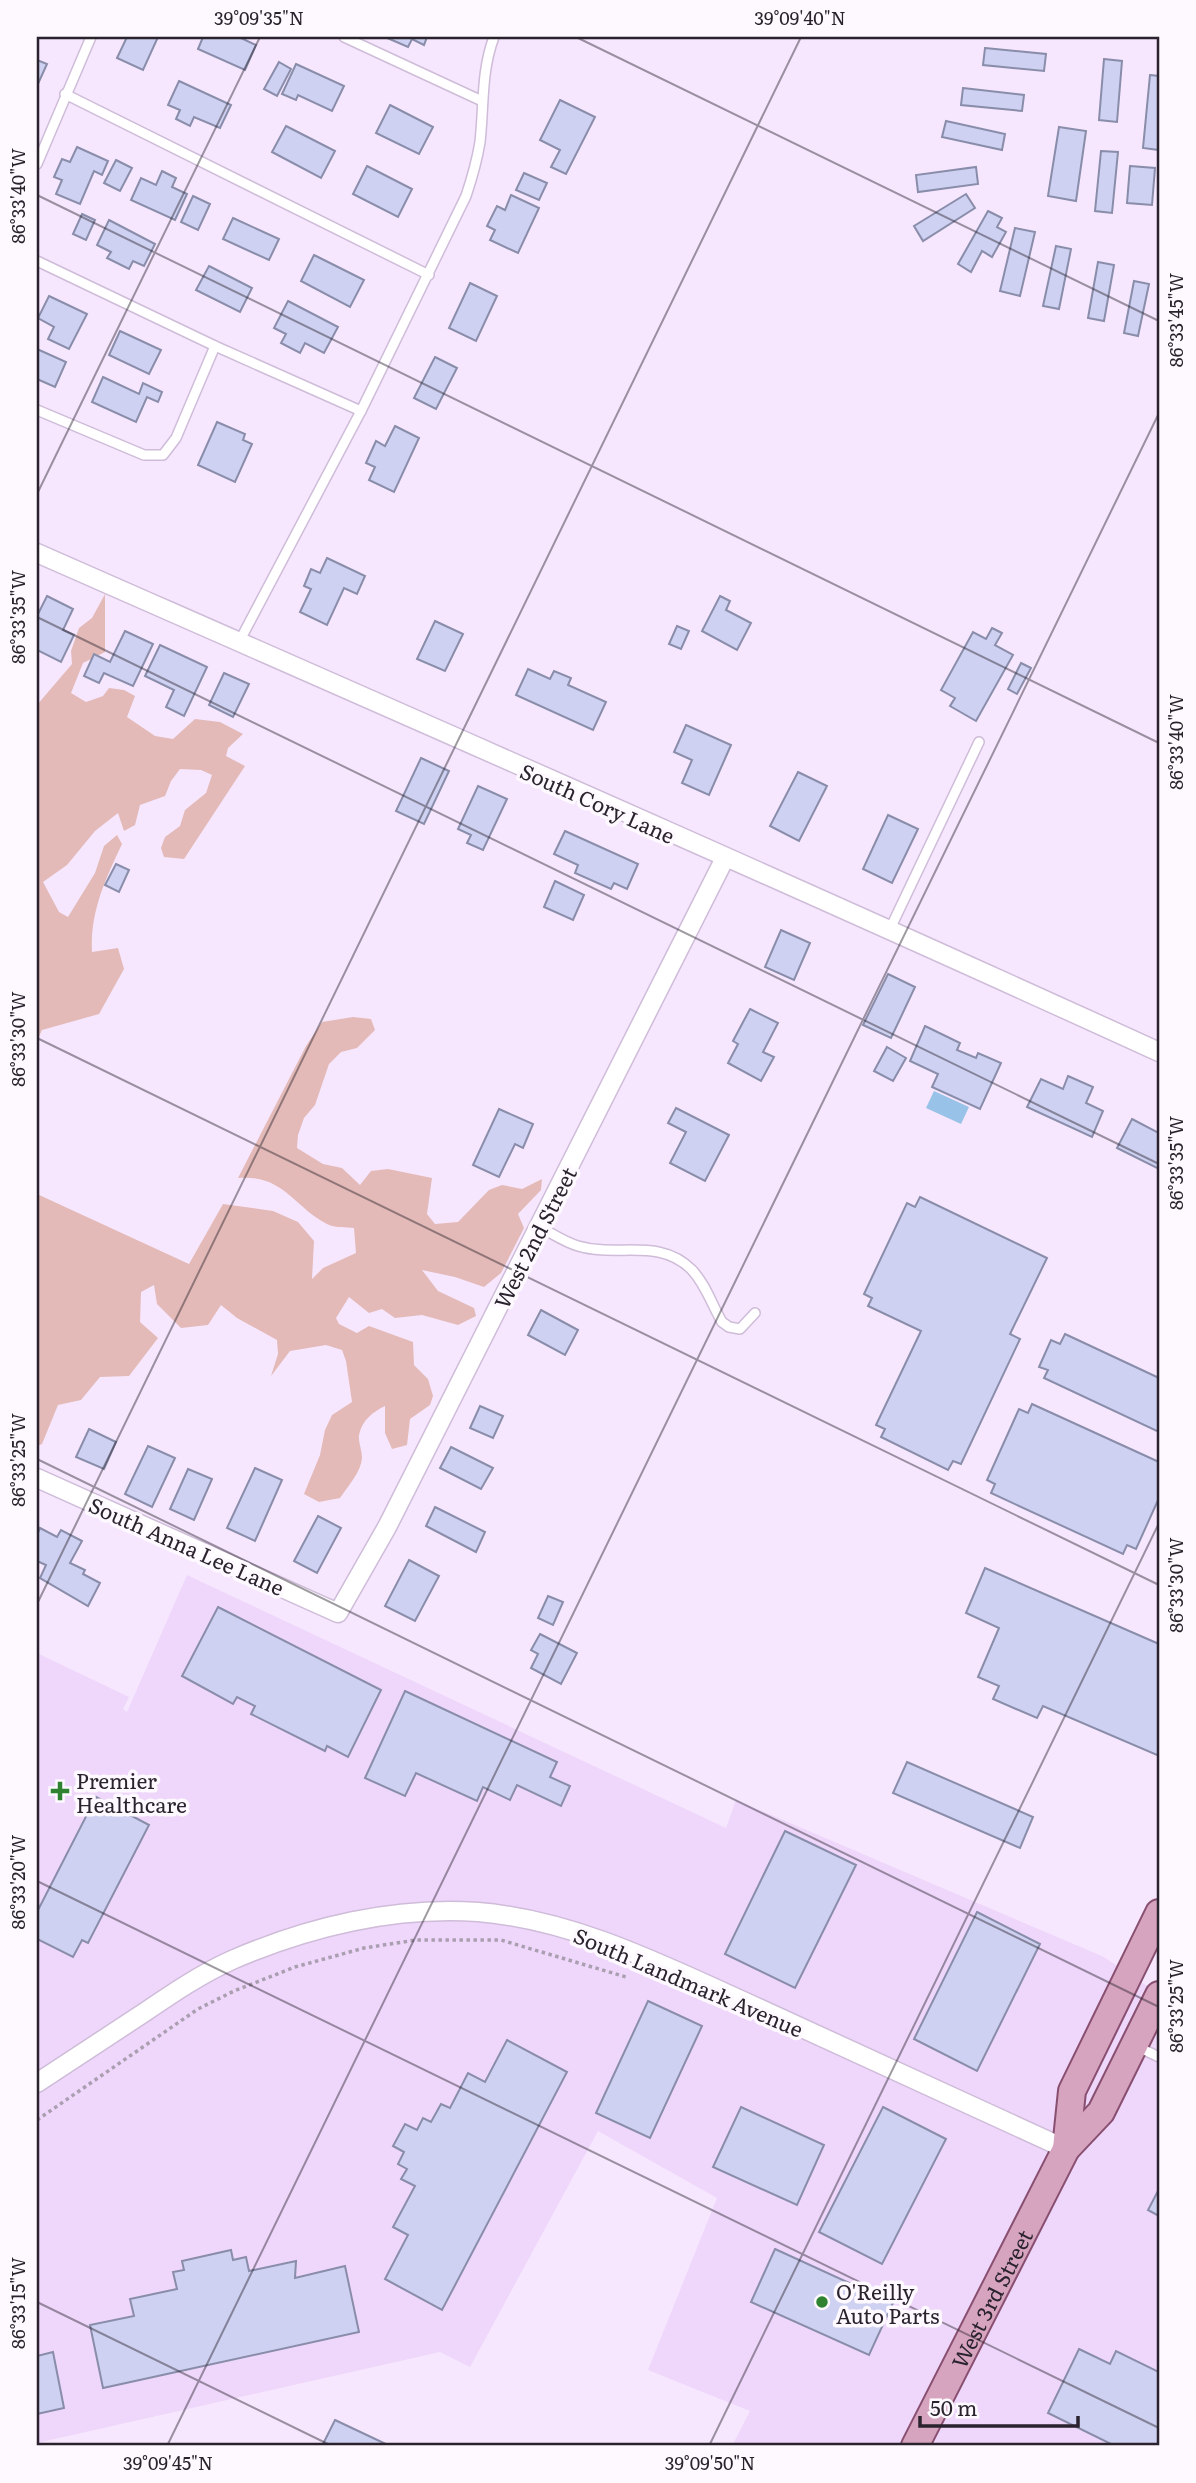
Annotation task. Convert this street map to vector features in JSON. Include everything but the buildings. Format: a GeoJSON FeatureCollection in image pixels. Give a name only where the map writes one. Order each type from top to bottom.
{"type":"FeatureCollection","features":[{"type":"Feature","properties":{"kind":"main road","name":"West 3rd Street"},"geometry":{"type":"LineString","coordinates":[[1066,2149],[1072,2091],[1159,1913]]}},
{"type":"Feature","properties":{"kind":"main road","name":"West 3rd Street"},"geometry":{"type":"LineString","coordinates":[[915,2446],[1066,2149],[1101,2112],[1159,1995]]}},
{"type":"Feature","properties":{"kind":"street","name":"South Cory Lane"},"geometry":{"type":"LineString","coordinates":[[37,553],[890,929],[1159,1052]]}},
{"type":"Feature","properties":{"kind":"street","name":"West 2nd Street"},"geometry":{"type":"LineString","coordinates":[[338,1613],[366,1568],[725,858]]}},
{"type":"Feature","properties":{"kind":"street","name":"South Anna Lee Lane"},"geometry":{"type":"LineString","coordinates":[[37,1478],[338,1613]]}},
{"type":"Feature","properties":{"kind":"street","name":"South Landmark Avenue"},"geometry":{"type":"LineString","coordinates":[[37,2083],[192,1981],[263,1948],[323,1928],[393,1915],[478,1912],[561,1928],[633,1953],[846,2047],[1066,2149]]}},
{"type":"Feature","properties":{"kind":"lane"},"geometry":{"type":"LineString","coordinates":[[37,164],[91,37]]}},
{"type":"Feature","properties":{"kind":"lane"},"geometry":{"type":"LineString","coordinates":[[344,37],[482,102]]}},
{"type":"Feature","properties":{"kind":"lane"},"geometry":{"type":"LineString","coordinates":[[239,642],[361,411],[466,196],[480,143],[485,69],[494,37]]}},
{"type":"Feature","properties":{"kind":"lane"},"geometry":{"type":"LineString","coordinates":[[65,94],[429,275]]}},
{"type":"Feature","properties":{"kind":"lane"},"geometry":{"type":"LineString","coordinates":[[37,261],[215,346],[361,411]]}},
{"type":"Feature","properties":{"kind":"lane"},"geometry":{"type":"LineString","coordinates":[[37,410],[144,455],[163,454],[176,438],[215,346]]}},
{"type":"Feature","properties":{"kind":"lane"},"geometry":{"type":"LineString","coordinates":[[890,929],[979,742]]}},
{"type":"Feature","properties":{"kind":"lane"},"geometry":{"type":"LineString","coordinates":[[539,1227],[579,1246],[603,1250],[665,1252],[680,1259],[694,1272],[722,1322],[729,1327],[740,1329],[755,1313]]}},
{"type":"Feature","properties":{"kind":"lane"},"geometry":{"type":"LineString","coordinates":[[1134,2045],[1159,2057]]}},
{"type":"Feature","properties":{"kind":"path"},"geometry":{"type":"LineString","coordinates":[[37,2120],[198,2009],[234,1990],[295,1967],[364,1948],[416,1940],[501,1940],[626,1978]]}},
{"type":"Feature","properties":{"kind":"shaded area"},"geometry":{"type":"Polygon","coordinates":[[[105,594],[105,652],[83,663],[71,693],[86,702],[103,696],[109,688],[124,690],[135,696],[127,717],[155,736],[173,739],[195,719],[220,722],[243,734],[228,748],[226,756],[245,766],[184,859],[164,857],[161,848],[165,837],[180,826],[185,810],[206,793],[212,775],[201,770],[180,769],[165,796],[140,805],[135,825],[124,831],[118,813],[95,831],[67,865],[43,882],[59,912],[68,917],[95,873],[104,846],[117,835],[122,844],[96,910],[92,952],[118,948],[124,969],[99,1014],[42,1030],[37,1041],[37,705],[72,664],[71,651],[79,628],[92,618],[105,594]]]}},
{"type":"Feature","properties":{"kind":"shaded area"},"geometry":{"type":"Polygon","coordinates":[[[353,1017],[371,1019],[375,1030],[357,1048],[341,1052],[329,1064],[315,1105],[304,1118],[297,1148],[323,1164],[342,1168],[360,1185],[371,1171],[388,1169],[432,1178],[427,1214],[435,1224],[458,1222],[489,1190],[502,1185],[522,1189],[542,1179],[541,1190],[518,1214],[524,1228],[501,1273],[484,1287],[422,1270],[438,1291],[474,1308],[476,1316],[458,1325],[422,1315],[395,1318],[382,1309],[369,1313],[349,1297],[336,1318],[339,1324],[357,1333],[369,1326],[413,1342],[414,1365],[428,1379],[433,1396],[430,1405],[410,1419],[407,1445],[392,1449],[385,1433],[385,1406],[372,1414],[360,1430],[361,1463],[354,1479],[340,1498],[319,1502],[304,1494],[332,1415],[352,1402],[342,1350],[326,1345],[290,1351],[271,1376],[278,1354],[277,1340],[237,1318],[221,1305],[208,1325],[181,1328],[157,1304],[154,1285],[141,1292],[140,1322],[158,1338],[129,1376],[100,1377],[81,1400],[58,1405],[42,1444],[37,1446],[37,1194],[189,1264],[223,1204],[273,1211],[298,1222],[314,1241],[312,1279],[323,1268],[356,1253],[354,1228],[327,1224],[287,1193],[266,1181],[238,1178],[306,1046],[322,1022],[353,1017]]]}},
{"type":"Feature","properties":{"kind":"shaded area"},"geometry":{"type":"Polygon","coordinates":[[[187,1575],[726,1828],[736,1800],[1104,1957],[1159,1994],[1159,2446],[732,2446],[750,2411],[648,2370],[717,2198],[598,2131],[470,2367],[440,2352],[37,2443],[37,1653],[129,1697],[123,1709],[127,1712],[187,1575]]]}},
{"type":"Feature","properties":{"kind":"water"},"geometry":{"type":"Polygon","coordinates":[[[934,1091],[969,1107],[961,1124],[926,1108],[934,1091]]]}},
{"type":"Feature","properties":{"kind":"place","name":"Premier Healthcare"},"geometry":{"type":"Point","coordinates":[60,1791]}},
{"type":"Feature","properties":{"kind":"place","name":"O'Reilly Auto Parts"},"geometry":{"type":"Point","coordinates":[822,2302]}}]}
